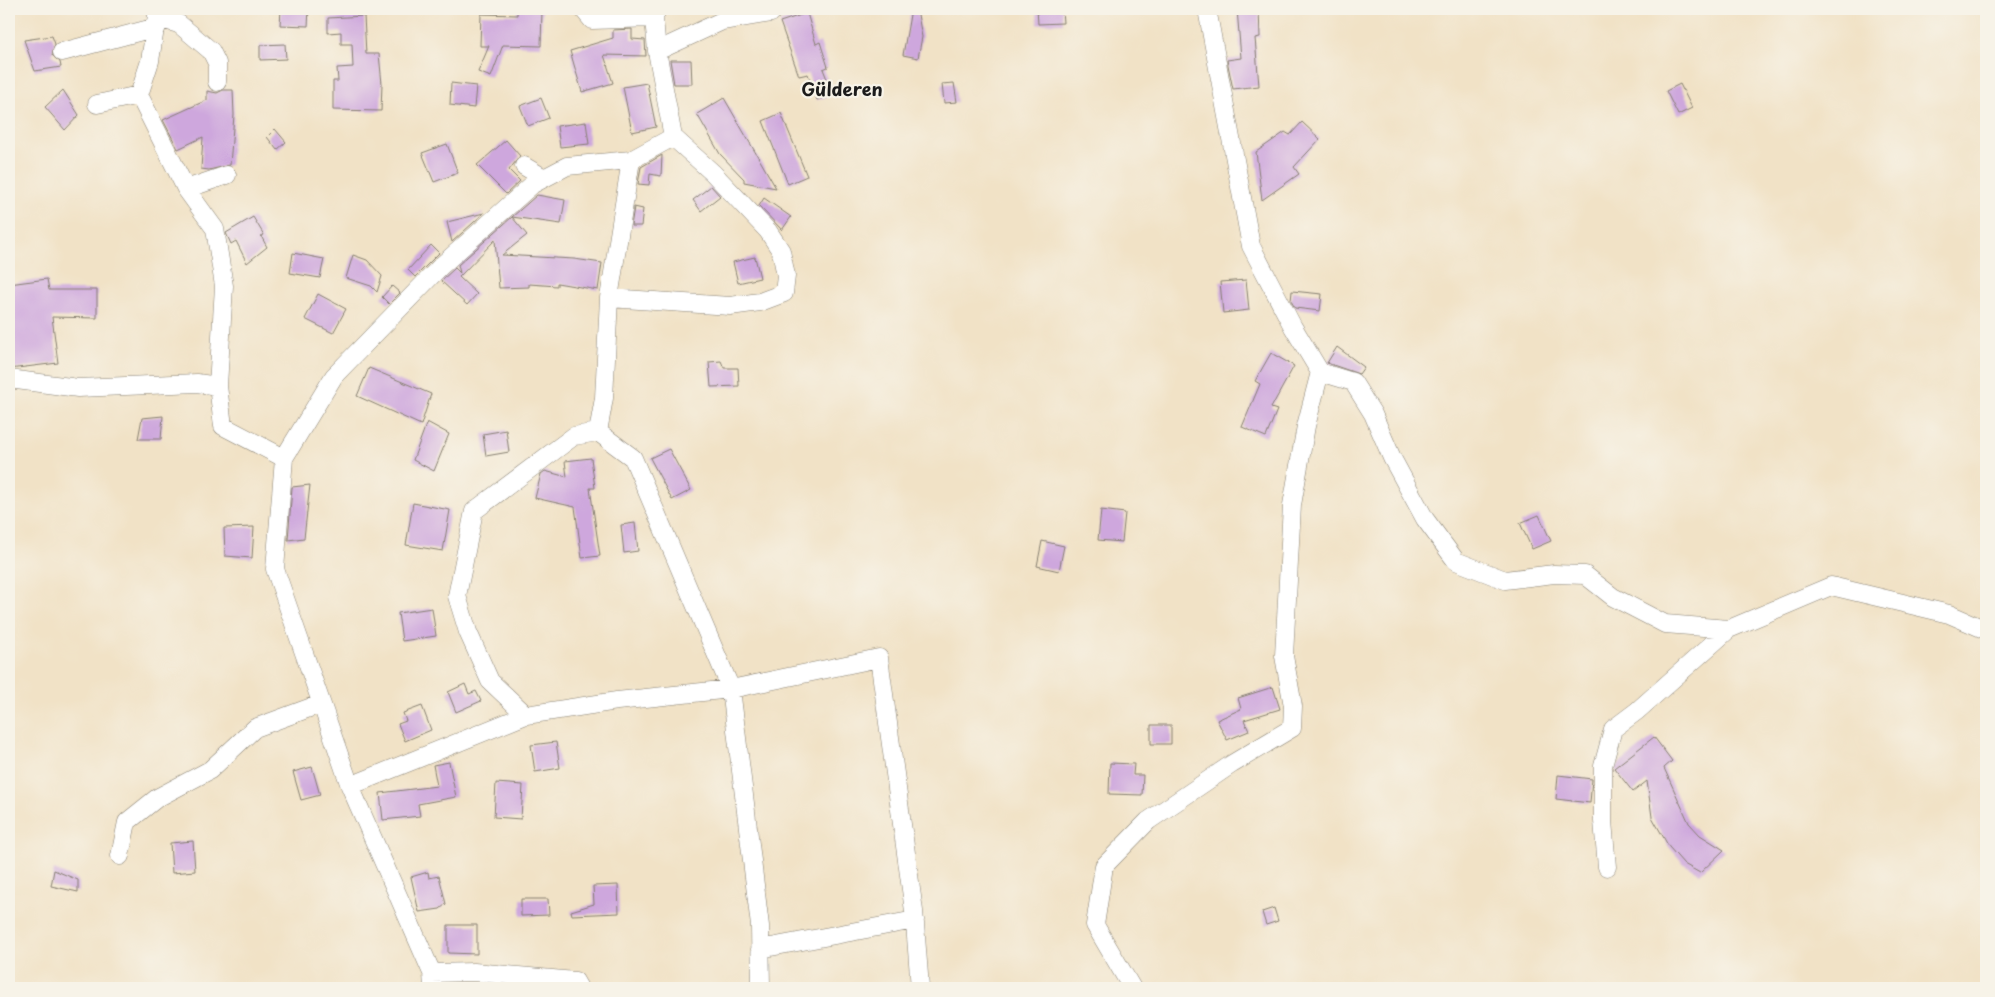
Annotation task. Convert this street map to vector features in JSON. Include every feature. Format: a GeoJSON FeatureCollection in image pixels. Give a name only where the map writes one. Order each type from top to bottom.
{"type":"FeatureCollection","features":[{"type":"Feature","properties":{"kind":"street"},"geometry":{"type":"LineString","coordinates":[[583,9],[592,20],[655,13],[657,50],[673,137],[713,173],[768,231],[781,251],[786,276],[784,293],[760,302],[730,306],[609,298]]}},
{"type":"Feature","properties":{"kind":"street"},"geometry":{"type":"LineString","coordinates":[[1207,9],[1252,246],[1293,327],[1320,372],[1353,382],[1373,414],[1392,458],[1425,519],[1456,560],[1505,580],[1554,574],[1585,575],[1613,598],[1665,624],[1729,629]]}},
{"type":"Feature","properties":{"kind":"street"},"geometry":{"type":"LineString","coordinates":[[657,50],[722,21],[771,13]]}},
{"type":"Feature","properties":{"kind":"street"},"geometry":{"type":"LineString","coordinates":[[158,18],[150,61],[139,95],[186,189],[215,229],[224,286],[218,386],[222,426],[284,458]]}},
{"type":"Feature","properties":{"kind":"street"},"geometry":{"type":"LineString","coordinates":[[62,52],[158,18],[179,24],[211,51],[217,63],[217,82]]}},
{"type":"Feature","properties":{"kind":"street"},"geometry":{"type":"LineString","coordinates":[[97,104],[139,95]]}},
{"type":"Feature","properties":{"kind":"street"},"geometry":{"type":"LineString","coordinates":[[579,988],[575,981],[474,972],[433,980],[350,786],[320,704],[275,569],[284,458],[334,376],[441,266],[533,184],[567,166],[631,160],[673,137]]}},
{"type":"Feature","properties":{"kind":"street"},"geometry":{"type":"LineString","coordinates":[[598,432],[604,398],[609,298],[631,160]]}},
{"type":"Feature","properties":{"kind":"street"},"geometry":{"type":"LineString","coordinates":[[524,166],[544,178]]}},
{"type":"Feature","properties":{"kind":"street"},"geometry":{"type":"LineString","coordinates":[[186,189],[227,175]]}},
{"type":"Feature","properties":{"kind":"street"},"geometry":{"type":"LineString","coordinates":[[1132,988],[1095,925],[1104,866],[1148,821],[1232,764],[1292,728],[1293,706],[1284,656],[1292,506],[1306,426],[1320,372]]}},
{"type":"Feature","properties":{"kind":"street"},"geometry":{"type":"LineString","coordinates":[[9,379],[78,388],[197,383],[218,386]]}},
{"type":"Feature","properties":{"kind":"street"},"geometry":{"type":"LineString","coordinates":[[526,715],[490,681],[468,632],[457,596],[474,511],[574,436],[598,432],[633,458],[731,688],[760,926],[761,988]]}},
{"type":"Feature","properties":{"kind":"street"},"geometry":{"type":"LineString","coordinates":[[1608,867],[1603,821],[1603,766],[1613,729],[1637,711],[1729,629],[1831,586],[1949,614],[1986,630]]}},
{"type":"Feature","properties":{"kind":"street"},"geometry":{"type":"LineString","coordinates":[[350,786],[526,715],[618,701],[731,688],[879,658],[915,920],[920,988]]}},
{"type":"Feature","properties":{"kind":"street"},"geometry":{"type":"LineString","coordinates":[[120,856],[128,822],[157,798],[210,770],[255,728],[320,704]]}},
{"type":"Feature","properties":{"kind":"street"},"geometry":{"type":"LineString","coordinates":[[760,950],[915,920]]}},
{"type":"Feature","properties":{"kind":"building"},"geometry":{"type":"Polygon","coordinates":[[[281,9],[309,9],[308,26],[280,25],[281,9]]]}},
{"type":"Feature","properties":{"kind":"building"},"geometry":{"type":"Polygon","coordinates":[[[517,9],[542,10],[541,46],[503,45],[491,77],[478,72],[489,46],[480,46],[481,14],[517,15],[517,9]]]}},
{"type":"Feature","properties":{"kind":"building"},"geometry":{"type":"Polygon","coordinates":[[[911,9],[917,9],[922,37],[918,58],[903,55],[911,9]]]}},
{"type":"Feature","properties":{"kind":"building"},"geometry":{"type":"Polygon","coordinates":[[[1037,9],[1062,9],[1063,23],[1038,24],[1037,9]]]}},
{"type":"Feature","properties":{"kind":"building"},"geometry":{"type":"Polygon","coordinates":[[[1237,9],[1259,9],[1260,37],[1255,38],[1259,86],[1233,89],[1227,60],[1241,58],[1237,9]]]}},
{"type":"Feature","properties":{"kind":"building"},"geometry":{"type":"Polygon","coordinates":[[[807,13],[816,44],[820,42],[828,67],[823,69],[833,94],[817,100],[808,74],[799,76],[780,22],[807,13]]]}},
{"type":"Feature","properties":{"kind":"building"},"geometry":{"type":"Polygon","coordinates":[[[364,16],[366,54],[379,54],[382,84],[381,111],[333,110],[333,81],[338,81],[337,68],[353,67],[352,44],[341,44],[341,32],[328,33],[328,18],[364,16]]]}},
{"type":"Feature","properties":{"kind":"building"},"geometry":{"type":"Polygon","coordinates":[[[632,29],[632,39],[645,40],[646,56],[604,55],[613,83],[582,92],[570,51],[613,38],[613,30],[632,29]]]}},
{"type":"Feature","properties":{"kind":"building"},"geometry":{"type":"Polygon","coordinates":[[[52,36],[55,44],[52,55],[60,62],[61,67],[35,71],[24,40],[52,36]]]}},
{"type":"Feature","properties":{"kind":"building"},"geometry":{"type":"Polygon","coordinates":[[[285,44],[286,59],[260,60],[260,45],[285,44]]]}},
{"type":"Feature","properties":{"kind":"building"},"geometry":{"type":"Polygon","coordinates":[[[670,60],[691,60],[692,84],[674,84],[670,60]]]}},
{"type":"Feature","properties":{"kind":"building"},"geometry":{"type":"Polygon","coordinates":[[[451,83],[476,86],[474,108],[450,105],[451,83]]]}},
{"type":"Feature","properties":{"kind":"building"},"geometry":{"type":"Polygon","coordinates":[[[647,83],[656,127],[632,132],[623,87],[647,83]]]}},
{"type":"Feature","properties":{"kind":"building"},"geometry":{"type":"Polygon","coordinates":[[[954,83],[957,102],[944,103],[942,84],[954,83]]]}},
{"type":"Feature","properties":{"kind":"building"},"geometry":{"type":"Polygon","coordinates":[[[1680,84],[1692,108],[1678,115],[1666,91],[1680,84]]]}},
{"type":"Feature","properties":{"kind":"building"},"geometry":{"type":"Polygon","coordinates":[[[63,90],[79,115],[65,130],[45,107],[63,90]]]}},
{"type":"Feature","properties":{"kind":"building"},"geometry":{"type":"Polygon","coordinates":[[[223,90],[233,90],[234,115],[230,165],[209,170],[201,169],[203,137],[178,149],[163,120],[207,100],[207,91],[217,93],[223,90]]]}},
{"type":"Feature","properties":{"kind":"building"},"geometry":{"type":"Polygon","coordinates":[[[541,98],[549,118],[528,126],[520,106],[541,98]]]}},
{"type":"Feature","properties":{"kind":"building"},"geometry":{"type":"Polygon","coordinates":[[[724,98],[776,188],[744,182],[744,179],[720,154],[697,114],[724,98]]]}},
{"type":"Feature","properties":{"kind":"building"},"geometry":{"type":"Polygon","coordinates":[[[781,113],[807,176],[788,184],[763,121],[781,113]]]}},
{"type":"Feature","properties":{"kind":"building"},"geometry":{"type":"Polygon","coordinates":[[[586,122],[589,144],[560,147],[557,126],[586,122]]]}},
{"type":"Feature","properties":{"kind":"building"},"geometry":{"type":"Polygon","coordinates":[[[1302,122],[1320,139],[1294,167],[1299,174],[1262,200],[1256,152],[1285,132],[1290,135],[1302,122]]]}},
{"type":"Feature","properties":{"kind":"building"},"geometry":{"type":"Polygon","coordinates":[[[275,129],[286,142],[277,150],[267,137],[275,129]]]}},
{"type":"Feature","properties":{"kind":"building"},"geometry":{"type":"Polygon","coordinates":[[[506,140],[520,156],[509,170],[520,181],[506,194],[477,165],[506,140]]]}},
{"type":"Feature","properties":{"kind":"building"},"geometry":{"type":"Polygon","coordinates":[[[447,144],[458,173],[434,182],[422,153],[447,144]]]}},
{"type":"Feature","properties":{"kind":"building"},"geometry":{"type":"Polygon","coordinates":[[[662,155],[661,176],[650,174],[649,185],[638,184],[641,167],[662,155]]]}},
{"type":"Feature","properties":{"kind":"building"},"geometry":{"type":"Polygon","coordinates":[[[711,186],[720,196],[701,211],[693,200],[711,186]]]}},
{"type":"Feature","properties":{"kind":"building"},"geometry":{"type":"Polygon","coordinates":[[[537,195],[565,200],[561,224],[512,217],[537,195]]]}},
{"type":"Feature","properties":{"kind":"building"},"geometry":{"type":"Polygon","coordinates":[[[764,198],[791,217],[782,230],[759,206],[764,198]]]}},
{"type":"Feature","properties":{"kind":"building"},"geometry":{"type":"Polygon","coordinates":[[[634,207],[643,209],[641,226],[631,226],[634,207]]]}},
{"type":"Feature","properties":{"kind":"building"},"geometry":{"type":"Polygon","coordinates":[[[484,213],[452,242],[447,222],[484,213]]]}},
{"type":"Feature","properties":{"kind":"building"},"geometry":{"type":"Polygon","coordinates":[[[253,217],[264,235],[261,236],[267,247],[247,263],[236,241],[231,244],[226,233],[253,217]]]}},
{"type":"Feature","properties":{"kind":"building"},"geometry":{"type":"Polygon","coordinates":[[[512,217],[527,235],[502,255],[574,259],[602,263],[598,290],[557,283],[557,286],[529,284],[529,287],[499,288],[495,240],[459,277],[477,294],[467,305],[441,281],[455,268],[460,273],[458,265],[512,217]]]}},
{"type":"Feature","properties":{"kind":"building"},"geometry":{"type":"Polygon","coordinates":[[[431,245],[439,253],[415,277],[408,270],[431,245]]]}},
{"type":"Feature","properties":{"kind":"building"},"geometry":{"type":"Polygon","coordinates":[[[293,253],[324,259],[320,278],[290,273],[293,253]]]}},
{"type":"Feature","properties":{"kind":"building"},"geometry":{"type":"Polygon","coordinates":[[[353,255],[367,260],[382,276],[377,292],[371,286],[346,278],[353,255]]]}},
{"type":"Feature","properties":{"kind":"building"},"geometry":{"type":"Polygon","coordinates":[[[755,257],[760,278],[738,283],[733,262],[755,257]]]}},
{"type":"Feature","properties":{"kind":"building"},"geometry":{"type":"Polygon","coordinates":[[[47,279],[49,290],[97,290],[97,318],[52,317],[58,363],[9,369],[9,284],[47,279]]]}},
{"type":"Feature","properties":{"kind":"building"},"geometry":{"type":"Polygon","coordinates":[[[1246,280],[1249,310],[1223,313],[1220,282],[1246,280]]]}},
{"type":"Feature","properties":{"kind":"building"},"geometry":{"type":"Polygon","coordinates":[[[392,286],[400,293],[389,304],[382,297],[392,286]]]}},
{"type":"Feature","properties":{"kind":"building"},"geometry":{"type":"Polygon","coordinates":[[[1292,291],[1322,294],[1320,311],[1295,308],[1291,301],[1292,291]]]}},
{"type":"Feature","properties":{"kind":"building"},"geometry":{"type":"Polygon","coordinates":[[[318,294],[346,309],[333,333],[305,319],[318,294]]]}},
{"type":"Feature","properties":{"kind":"building"},"geometry":{"type":"Polygon","coordinates":[[[1337,347],[1364,367],[1359,374],[1327,363],[1337,347]]]}},
{"type":"Feature","properties":{"kind":"building"},"geometry":{"type":"Polygon","coordinates":[[[1271,353],[1294,366],[1271,408],[1277,410],[1266,437],[1242,427],[1260,384],[1255,381],[1271,353]]]}},
{"type":"Feature","properties":{"kind":"building"},"geometry":{"type":"Polygon","coordinates":[[[721,361],[724,368],[738,368],[739,386],[711,387],[709,362],[721,361]]]}},
{"type":"Feature","properties":{"kind":"building"},"geometry":{"type":"Polygon","coordinates":[[[369,368],[431,394],[421,425],[357,396],[369,368]]]}},
{"type":"Feature","properties":{"kind":"building"},"geometry":{"type":"Polygon","coordinates":[[[163,416],[161,439],[138,439],[142,418],[163,416]]]}},
{"type":"Feature","properties":{"kind":"building"},"geometry":{"type":"Polygon","coordinates":[[[427,422],[449,434],[434,471],[413,460],[427,422]]]}},
{"type":"Feature","properties":{"kind":"building"},"geometry":{"type":"Polygon","coordinates":[[[506,430],[509,452],[486,456],[483,434],[506,430]]]}},
{"type":"Feature","properties":{"kind":"building"},"geometry":{"type":"Polygon","coordinates":[[[669,449],[691,490],[672,500],[650,458],[669,449]]]}},
{"type":"Feature","properties":{"kind":"building"},"geometry":{"type":"Polygon","coordinates":[[[591,458],[595,488],[590,488],[600,556],[582,558],[575,507],[535,498],[541,474],[545,471],[567,477],[565,461],[591,458]]]}},
{"type":"Feature","properties":{"kind":"building"},"geometry":{"type":"Polygon","coordinates":[[[310,485],[304,538],[288,540],[292,487],[310,485]]]}},
{"type":"Feature","properties":{"kind":"building"},"geometry":{"type":"Polygon","coordinates":[[[413,503],[450,510],[443,551],[406,545],[413,503]]]}},
{"type":"Feature","properties":{"kind":"building"},"geometry":{"type":"Polygon","coordinates":[[[1101,510],[1125,513],[1122,542],[1098,540],[1101,510]]]}},
{"type":"Feature","properties":{"kind":"building"},"geometry":{"type":"Polygon","coordinates":[[[1539,515],[1551,541],[1532,549],[1520,523],[1539,515]]]}},
{"type":"Feature","properties":{"kind":"building"},"geometry":{"type":"Polygon","coordinates":[[[635,523],[638,551],[624,553],[621,525],[635,523]]]}},
{"type":"Feature","properties":{"kind":"building"},"geometry":{"type":"Polygon","coordinates":[[[254,527],[252,558],[225,556],[224,528],[254,527]]]}},
{"type":"Feature","properties":{"kind":"building"},"geometry":{"type":"Polygon","coordinates":[[[1042,541],[1064,546],[1059,571],[1037,566],[1042,541]]]}},
{"type":"Feature","properties":{"kind":"building"},"geometry":{"type":"Polygon","coordinates":[[[432,608],[436,636],[402,641],[398,613],[432,608]]]}},
{"type":"Feature","properties":{"kind":"building"},"geometry":{"type":"Polygon","coordinates":[[[465,684],[469,694],[476,691],[481,701],[456,712],[448,692],[465,684]]]}},
{"type":"Feature","properties":{"kind":"building"},"geometry":{"type":"Polygon","coordinates":[[[1273,687],[1280,709],[1244,720],[1249,731],[1227,740],[1217,720],[1241,709],[1238,698],[1273,687]]]}},
{"type":"Feature","properties":{"kind":"building"},"geometry":{"type":"Polygon","coordinates":[[[422,706],[431,730],[405,741],[398,724],[406,721],[403,713],[422,706]]]}},
{"type":"Feature","properties":{"kind":"building"},"geometry":{"type":"Polygon","coordinates":[[[1151,725],[1171,725],[1171,744],[1151,744],[1151,725]]]}},
{"type":"Feature","properties":{"kind":"building"},"geometry":{"type":"Polygon","coordinates":[[[1654,737],[1672,761],[1664,768],[1689,823],[1700,835],[1724,850],[1700,873],[1684,864],[1669,847],[1652,817],[1647,781],[1633,792],[1614,768],[1654,737]]]}},
{"type":"Feature","properties":{"kind":"building"},"geometry":{"type":"Polygon","coordinates":[[[556,742],[560,768],[535,772],[531,745],[556,742]]]}},
{"type":"Feature","properties":{"kind":"building"},"geometry":{"type":"Polygon","coordinates":[[[449,762],[456,797],[418,804],[420,816],[383,820],[380,793],[437,786],[433,765],[449,762]]]}},
{"type":"Feature","properties":{"kind":"building"},"geometry":{"type":"Polygon","coordinates":[[[1110,763],[1134,764],[1133,775],[1143,775],[1142,795],[1109,794],[1110,763]]]}},
{"type":"Feature","properties":{"kind":"building"},"geometry":{"type":"Polygon","coordinates":[[[312,767],[320,795],[301,800],[293,772],[312,767]]]}},
{"type":"Feature","properties":{"kind":"building"},"geometry":{"type":"Polygon","coordinates":[[[1558,775],[1592,779],[1590,803],[1556,799],[1558,775]]]}},
{"type":"Feature","properties":{"kind":"building"},"geometry":{"type":"Polygon","coordinates":[[[496,783],[523,785],[521,819],[494,817],[496,783]]]}},
{"type":"Feature","properties":{"kind":"building"},"geometry":{"type":"Polygon","coordinates":[[[193,841],[195,871],[172,873],[170,843],[193,841]]]}},
{"type":"Feature","properties":{"kind":"building"},"geometry":{"type":"Polygon","coordinates":[[[54,870],[78,880],[78,892],[51,886],[54,870]]]}},
{"type":"Feature","properties":{"kind":"building"},"geometry":{"type":"Polygon","coordinates":[[[428,872],[429,878],[439,876],[446,904],[440,909],[419,912],[411,877],[428,872]]]}},
{"type":"Feature","properties":{"kind":"building"},"geometry":{"type":"Polygon","coordinates":[[[618,885],[619,913],[572,915],[571,911],[594,904],[593,886],[618,885]]]}},
{"type":"Feature","properties":{"kind":"building"},"geometry":{"type":"Polygon","coordinates":[[[521,899],[548,899],[549,915],[521,916],[521,899]]]}},
{"type":"Feature","properties":{"kind":"building"},"geometry":{"type":"Polygon","coordinates":[[[1274,908],[1278,921],[1266,925],[1262,912],[1274,908]]]}},
{"type":"Feature","properties":{"kind":"building"},"geometry":{"type":"Polygon","coordinates":[[[448,925],[477,925],[477,954],[448,953],[448,925]]]}},
{"type":"Feature","properties":{"kind":"district","name":"Gülderen"},"geometry":{"type":"Point","coordinates":[842,88]}}]}
